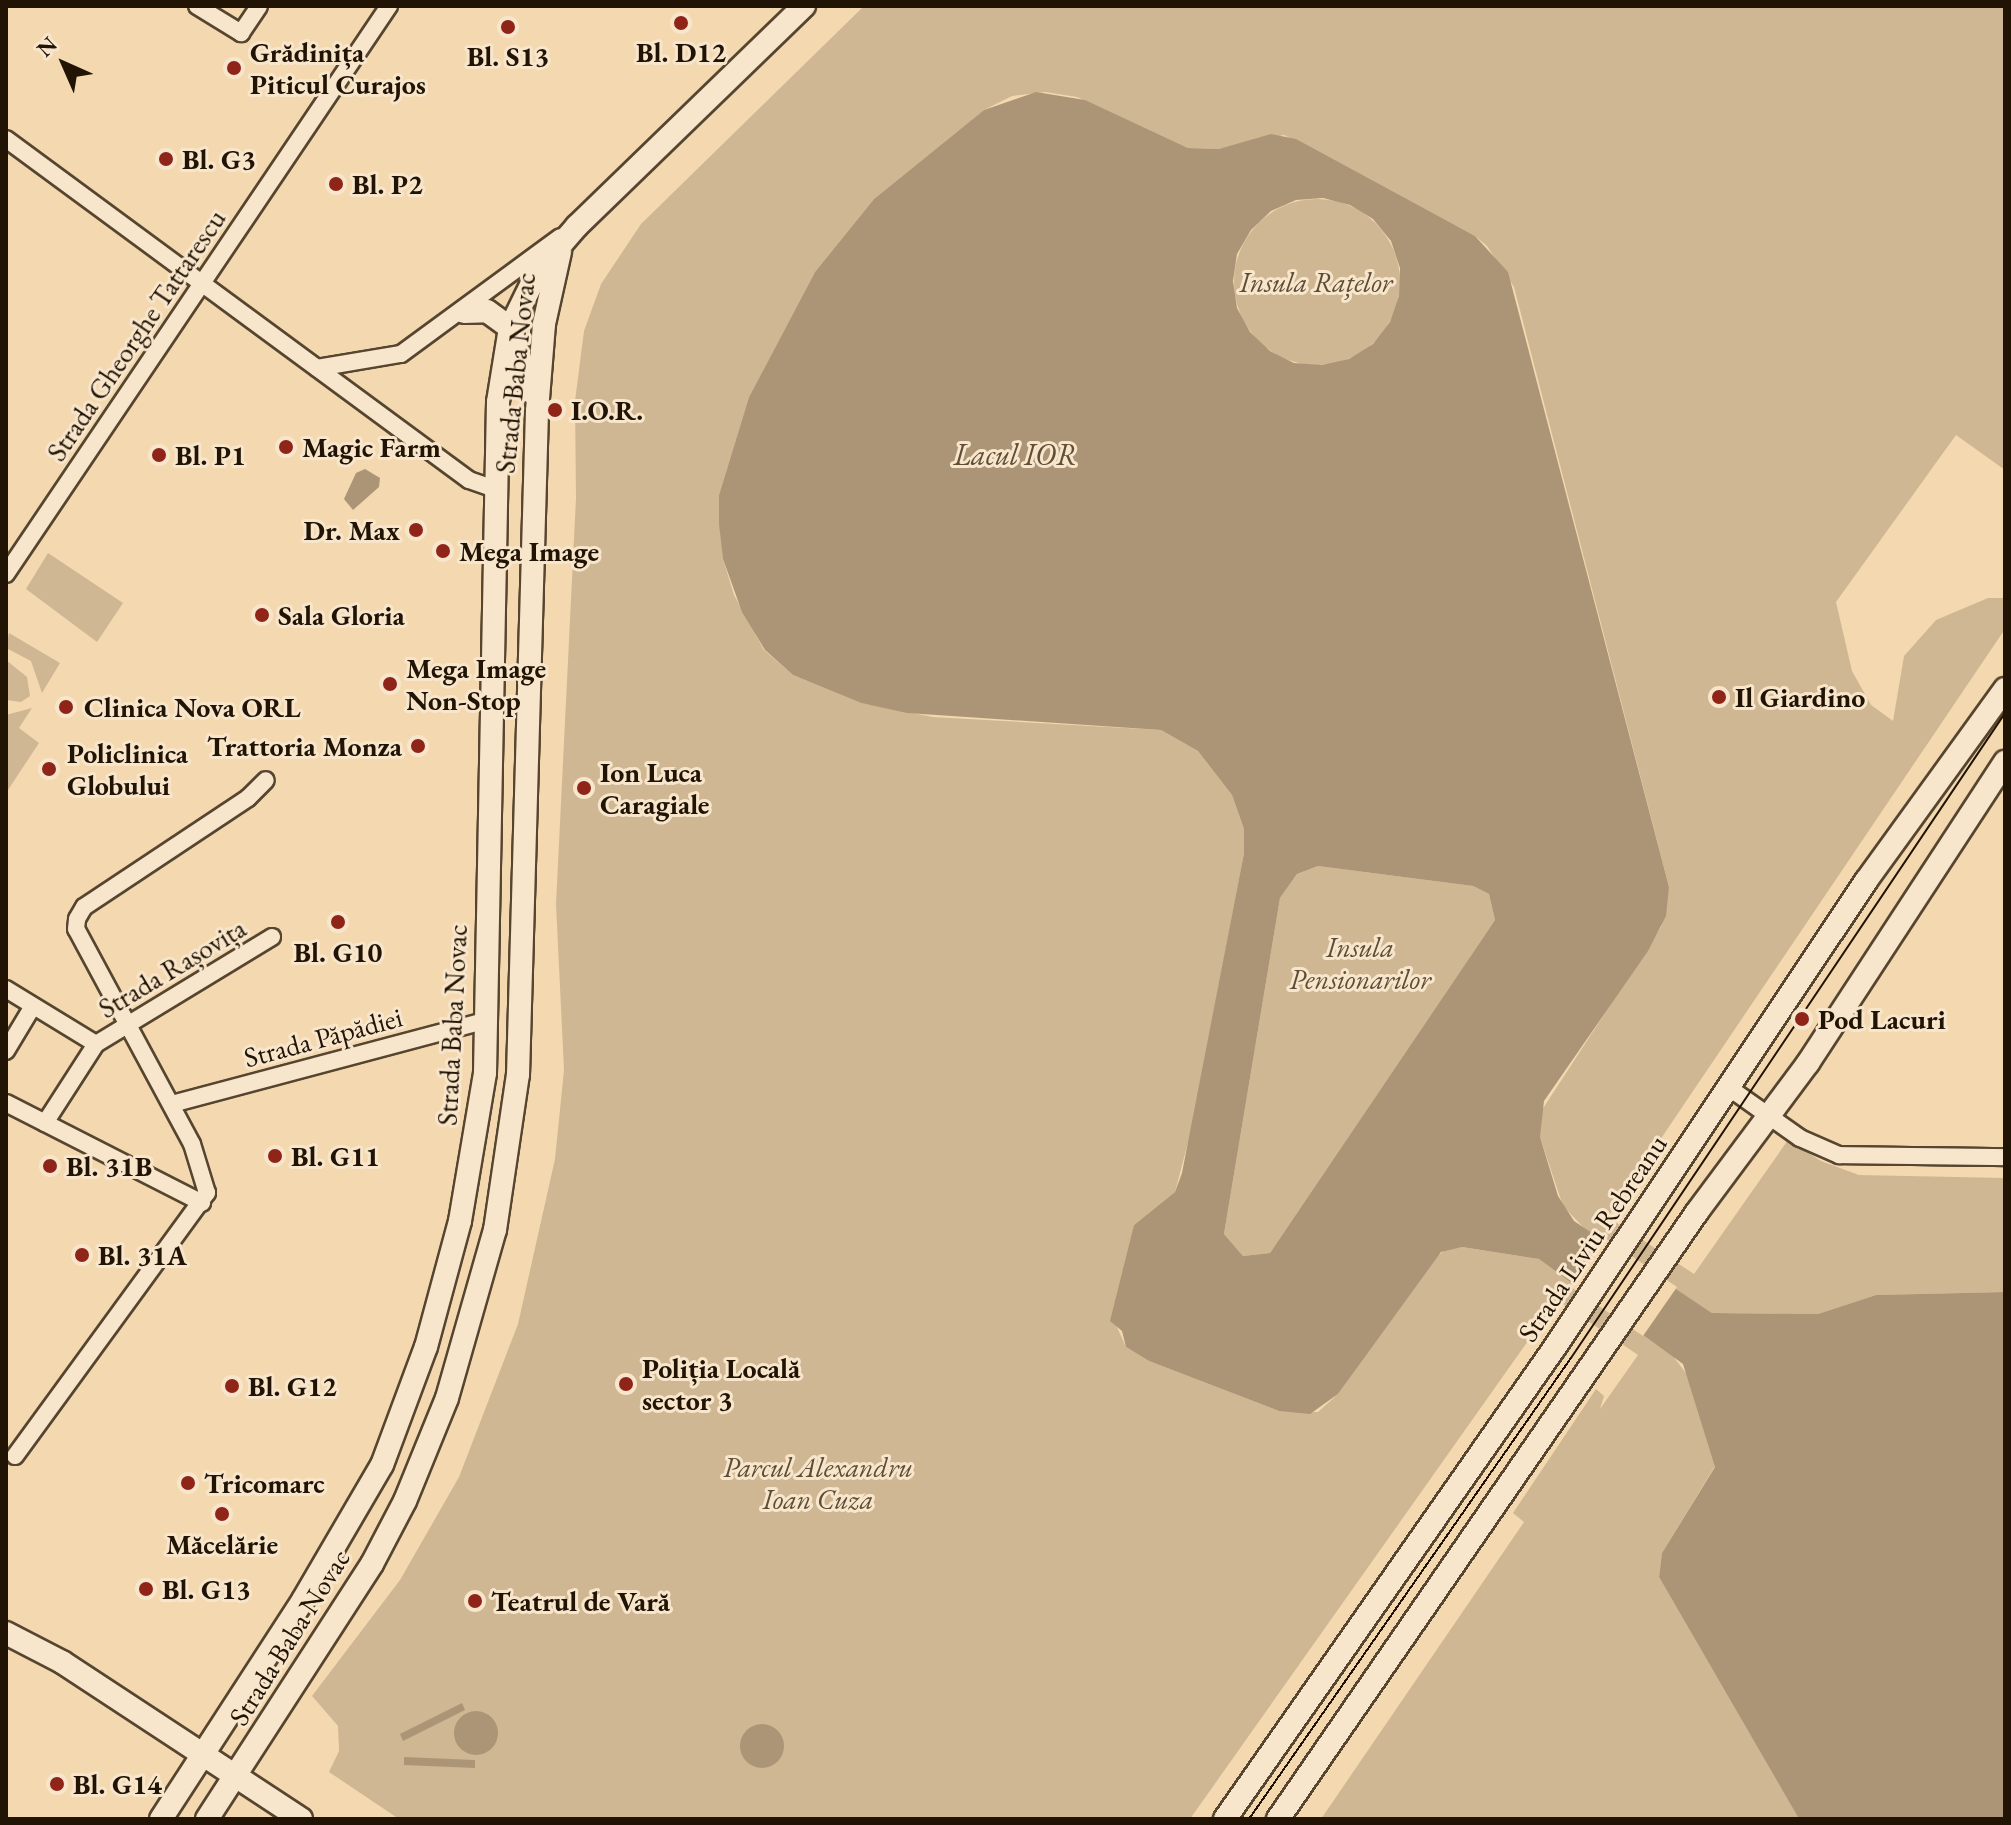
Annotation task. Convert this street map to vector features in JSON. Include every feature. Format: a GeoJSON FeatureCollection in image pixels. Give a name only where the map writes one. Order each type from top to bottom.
{"type":"FeatureCollection","features":[{"type":"Feature","properties":{"kind":"main road"},"geometry":{"type":"LineString","coordinates":[[570,234],[804,6]]}},
{"type":"Feature","properties":{"kind":"main road","name":"Strada Baba Novac"},"geometry":{"type":"LineString","coordinates":[[161,1819],[354,1517],[395,1434],[426,1347],[460,1221],[479,1124],[487,1020],[495,489],[500,372],[510,328],[531,283],[570,234]]}},
{"type":"Feature","properties":{"kind":"main road","name":"Strada Baba Novac"},"geometry":{"type":"LineString","coordinates":[[207,1819],[372,1564],[411,1489],[447,1398],[495,1230],[518,1075],[536,437],[544,324],[570,234]]}},
{"type":"Feature","properties":{"kind":"main road"},"geometry":{"type":"LineString","coordinates":[[464,312],[487,311],[510,328],[529,379],[536,437]]}},
{"type":"Feature","properties":{"kind":"main road","name":"Strada Liviu Rebreanu"},"geometry":{"type":"LineString","coordinates":[[1225,1819],[1555,1347],[1866,881],[2005,689]]}},
{"type":"Feature","properties":{"kind":"main road"},"geometry":{"type":"LineString","coordinates":[[1278,1819],[1697,1212],[1770,1116],[2005,762]]}},
{"type":"Feature","properties":{"kind":"main road"},"geometry":{"type":"LineString","coordinates":[[6,1633],[62,1662],[301,1819]]}},
{"type":"Feature","properties":{"kind":"street"},"geometry":{"type":"LineString","coordinates":[[197,6],[241,33],[259,6]]}},
{"type":"Feature","properties":{"kind":"street","name":"Strada Gheorghe Tattarescu"},"geometry":{"type":"LineString","coordinates":[[6,574],[389,6]]}},
{"type":"Feature","properties":{"kind":"street"},"geometry":{"type":"LineString","coordinates":[[6,139],[204,281],[469,480],[495,489]]}},
{"type":"Feature","properties":{"kind":"street"},"geometry":{"type":"LineString","coordinates":[[317,368],[401,354],[570,234]]}},
{"type":"Feature","properties":{"kind":"street"},"geometry":{"type":"LineString","coordinates":[[15,1456],[202,1203],[207,1182],[172,1104],[76,929],[77,919],[84,907],[248,798],[266,780]]}},
{"type":"Feature","properties":{"kind":"street","name":"Strada Rașovița"},"geometry":{"type":"LineString","coordinates":[[45,1123],[96,1044],[272,937]]}},
{"type":"Feature","properties":{"kind":"street"},"geometry":{"type":"LineString","coordinates":[[6,989],[96,1044]]}},
{"type":"Feature","properties":{"kind":"street"},"geometry":{"type":"LineString","coordinates":[[6,1051],[33,1006]]}},
{"type":"Feature","properties":{"kind":"street","name":"Strada Păpădiei"},"geometry":{"type":"LineString","coordinates":[[172,1104],[487,1020]]}},
{"type":"Feature","properties":{"kind":"street"},"geometry":{"type":"LineString","coordinates":[[1728,1087],[1770,1116],[1839,1155],[2005,1157]]}},
{"type":"Feature","properties":{"kind":"street"},"geometry":{"type":"LineString","coordinates":[[6,1103],[202,1203]]}},
{"type":"Feature","properties":{"kind":"green space","name":"Parcul Alexandru Ioan Cuza"},"geometry":{"type":"Polygon","coordinates":[[[864,6],[2005,6],[2005,470],[1956,435],[1836,602],[1852,671],[1871,705],[1893,721],[1904,656],[1936,620],[1988,598],[2005,598],[2005,629],[1608,1217],[1694,1274],[1788,1140],[1821,1161],[1859,1175],[2005,1178],[2005,1292],[1876,1295],[1818,1314],[1712,1313],[1585,1229],[1563,1206],[1540,1137],[1540,1113],[1661,927],[1669,887],[1514,287],[1487,246],[1475,236],[1284,135],[1219,149],[1188,148],[1077,97],[1045,92],[1012,96],[984,110],[874,199],[815,272],[749,397],[719,495],[723,559],[734,595],[764,650],[793,675],[861,703],[933,717],[1161,730],[1198,751],[1232,795],[1244,829],[1244,853],[1191,1131],[1175,1192],[1134,1225],[1116,1325],[1126,1347],[1149,1361],[1279,1411],[1318,1412],[1338,1394],[1434,1259],[1446,1249],[1462,1247],[1539,1259],[1666,1347],[1689,1377],[1715,1466],[1662,1553],[1659,1577],[1799,1819],[1321,1819],[1524,1522],[1513,1513],[1596,1389],[1604,1396],[1600,1409],[1638,1355],[1557,1300],[1190,1819],[399,1819],[329,1772],[339,1751],[338,1726],[312,1696],[400,1580],[459,1477],[518,1324],[555,1159],[564,1070],[556,904],[576,498],[575,401],[584,331],[601,284],[641,224],[864,6]]]}},
{"type":"Feature","properties":{"kind":"green space","name":"Insula Rațelor"},"geometry":{"type":"Polygon","coordinates":[[[1317,199],[1349,205],[1376,223],[1394,250],[1400,282],[1394,314],[1376,341],[1349,359],[1317,365],[1285,359],[1258,341],[1240,314],[1234,282],[1240,250],[1258,223],[1285,205],[1317,199]]]}},
{"type":"Feature","properties":{"kind":"green space"},"geometry":{"type":"Polygon","coordinates":[[[48,553],[123,603],[97,642],[26,589],[48,553]]]}},
{"type":"Feature","properties":{"kind":"green space"},"geometry":{"type":"Polygon","coordinates":[[[9,633],[60,663],[42,693],[31,661],[6,648],[9,633]]]}},
{"type":"Feature","properties":{"kind":"green space"},"geometry":{"type":"Polygon","coordinates":[[[6,660],[27,677],[30,696],[21,702],[6,700],[6,660]]]}},
{"type":"Feature","properties":{"kind":"green space"},"geometry":{"type":"Polygon","coordinates":[[[32,708],[19,728],[39,743],[6,793],[6,715],[32,708]]]}},
{"type":"Feature","properties":{"kind":"green space","name":"Insula Pensionarilor"},"geometry":{"type":"Polygon","coordinates":[[[1318,866],[1473,886],[1489,894],[1495,920],[1270,1253],[1243,1256],[1224,1234],[1280,898],[1297,874],[1318,866]]]}},
{"type":"Feature","properties":{"kind":"water","name":"Lacul IOR"},"geometry":{"type":"Polygon","coordinates":[[[1036,92],[1085,100],[1188,148],[1219,149],[1271,134],[1296,139],[1475,236],[1508,272],[1669,887],[1666,916],[1648,951],[1544,1101],[1540,1137],[1558,1196],[1574,1221],[1712,1313],[1818,1314],[1876,1295],[2005,1292],[2005,1819],[1799,1819],[1659,1577],[1662,1553],[1715,1467],[1683,1364],[1539,1259],[1462,1247],[1441,1252],[1338,1394],[1310,1414],[1279,1411],[1149,1361],[1126,1347],[1122,1331],[1110,1321],[1134,1225],[1175,1192],[1182,1173],[1244,853],[1244,829],[1232,795],[1198,751],[1161,730],[907,713],[861,703],[793,675],[765,650],[742,612],[723,559],[719,524],[719,495],[749,397],[815,272],[874,199],[984,110],[1036,92]],[[1323,198],[1296,200],[1271,211],[1251,230],[1237,254],[1233,281],[1237,308],[1250,332],[1270,351],[1294,363],[1322,365],[1349,359],[1373,344],[1390,322],[1399,296],[1400,268],[1391,241],[1373,219],[1350,205],[1323,198]],[[1318,866],[1297,874],[1280,898],[1224,1234],[1243,1256],[1270,1253],[1495,920],[1489,894],[1473,886],[1318,866]]]}},
{"type":"Feature","properties":{"kind":"water"},"geometry":{"type":"Polygon","coordinates":[[[365,469],[380,478],[379,487],[353,510],[344,499],[356,473],[365,469]]]}},
{"type":"Feature","properties":{"kind":"water"},"geometry":{"type":"Polygon","coordinates":[[[462,1703],[465,1710],[403,1741],[400,1734],[462,1703]]]}},
{"type":"Feature","properties":{"kind":"water"},"geometry":{"type":"Polygon","coordinates":[[[476,1711],[492,1717],[498,1733],[492,1749],[476,1755],[460,1749],[454,1733],[460,1717],[476,1711]]]}},
{"type":"Feature","properties":{"kind":"water"},"geometry":{"type":"Polygon","coordinates":[[[762,1724],[777,1731],[784,1746],[777,1761],[762,1768],[747,1761],[740,1746],[747,1731],[762,1724]]]}},
{"type":"Feature","properties":{"kind":"water"},"geometry":{"type":"Polygon","coordinates":[[[404,1757],[475,1760],[475,1768],[404,1765],[404,1757]]]}},
{"type":"Feature","properties":{"kind":"pier"},"geometry":{"type":"Polygon","coordinates":[[[1605,1238],[1677,1287],[1643,1336],[1571,1287],[1605,1238]]]}},
{"type":"Feature","properties":{"kind":"tram line"},"geometry":{"type":"LineString","coordinates":[[1249,1819],[1571,1358],[2005,713]]}},
{"type":"Feature","properties":{"kind":"place","name":"Bl. D12"},"geometry":{"type":"Point","coordinates":[681,23]}},
{"type":"Feature","properties":{"kind":"place","name":"Bl. S13"},"geometry":{"type":"Point","coordinates":[508,27]}},
{"type":"Feature","properties":{"kind":"place","name":"Grădinița Piticul Curajos"},"geometry":{"type":"Point","coordinates":[234,68]}},
{"type":"Feature","properties":{"kind":"place","name":"Bl. G3"},"geometry":{"type":"Point","coordinates":[166,159]}},
{"type":"Feature","properties":{"kind":"place","name":"Bl. P2"},"geometry":{"type":"Point","coordinates":[336,184]}},
{"type":"Feature","properties":{"kind":"place","name":"I.O.R."},"geometry":{"type":"Point","coordinates":[555,410]}},
{"type":"Feature","properties":{"kind":"place","name":"Magic Farm"},"geometry":{"type":"Point","coordinates":[286,447]}},
{"type":"Feature","properties":{"kind":"place","name":"Bl. P1"},"geometry":{"type":"Point","coordinates":[159,455]}},
{"type":"Feature","properties":{"kind":"place","name":"Dr. Max"},"geometry":{"type":"Point","coordinates":[416,530]}},
{"type":"Feature","properties":{"kind":"place","name":"Mega Image"},"geometry":{"type":"Point","coordinates":[443,551]}},
{"type":"Feature","properties":{"kind":"place","name":"Sala Gloria"},"geometry":{"type":"Point","coordinates":[262,615]}},
{"type":"Feature","properties":{"kind":"place","name":"Mega Image Non-Stop"},"geometry":{"type":"Point","coordinates":[390,684]}},
{"type":"Feature","properties":{"kind":"place","name":"Il Giardino"},"geometry":{"type":"Point","coordinates":[1719,697]}},
{"type":"Feature","properties":{"kind":"place","name":"Clinica Nova ORL"},"geometry":{"type":"Point","coordinates":[66,707]}},
{"type":"Feature","properties":{"kind":"place","name":"Trattoria Monza"},"geometry":{"type":"Point","coordinates":[418,746]}},
{"type":"Feature","properties":{"kind":"place","name":"Policlinica Globului"},"geometry":{"type":"Point","coordinates":[49,769]}},
{"type":"Feature","properties":{"kind":"place","name":"Ion Luca Caragiale"},"geometry":{"type":"Point","coordinates":[584,788]}},
{"type":"Feature","properties":{"kind":"place","name":"Bl. G10"},"geometry":{"type":"Point","coordinates":[338,922]}},
{"type":"Feature","properties":{"kind":"place","name":"Pod Lacuri"},"geometry":{"type":"Point","coordinates":[1802,1019]}},
{"type":"Feature","properties":{"kind":"place","name":"Bl. G11"},"geometry":{"type":"Point","coordinates":[275,1156]}},
{"type":"Feature","properties":{"kind":"place","name":"Bl. 31B"},"geometry":{"type":"Point","coordinates":[50,1166]}},
{"type":"Feature","properties":{"kind":"place","name":"Bl. 31A"},"geometry":{"type":"Point","coordinates":[82,1255]}},
{"type":"Feature","properties":{"kind":"place","name":"Poliția Locală sector 3"},"geometry":{"type":"Point","coordinates":[626,1384]}},
{"type":"Feature","properties":{"kind":"place","name":"Bl. G12"},"geometry":{"type":"Point","coordinates":[232,1386]}},
{"type":"Feature","properties":{"kind":"place","name":"Tricomarc"},"geometry":{"type":"Point","coordinates":[188,1483]}},
{"type":"Feature","properties":{"kind":"place","name":"Măcelărie"},"geometry":{"type":"Point","coordinates":[222,1514]}},
{"type":"Feature","properties":{"kind":"place","name":"Bl. G13"},"geometry":{"type":"Point","coordinates":[146,1589]}},
{"type":"Feature","properties":{"kind":"place","name":"Teatrul de Vară"},"geometry":{"type":"Point","coordinates":[475,1601]}},
{"type":"Feature","properties":{"kind":"place","name":"Bl. G14"},"geometry":{"type":"Point","coordinates":[57,1784]}}]}
